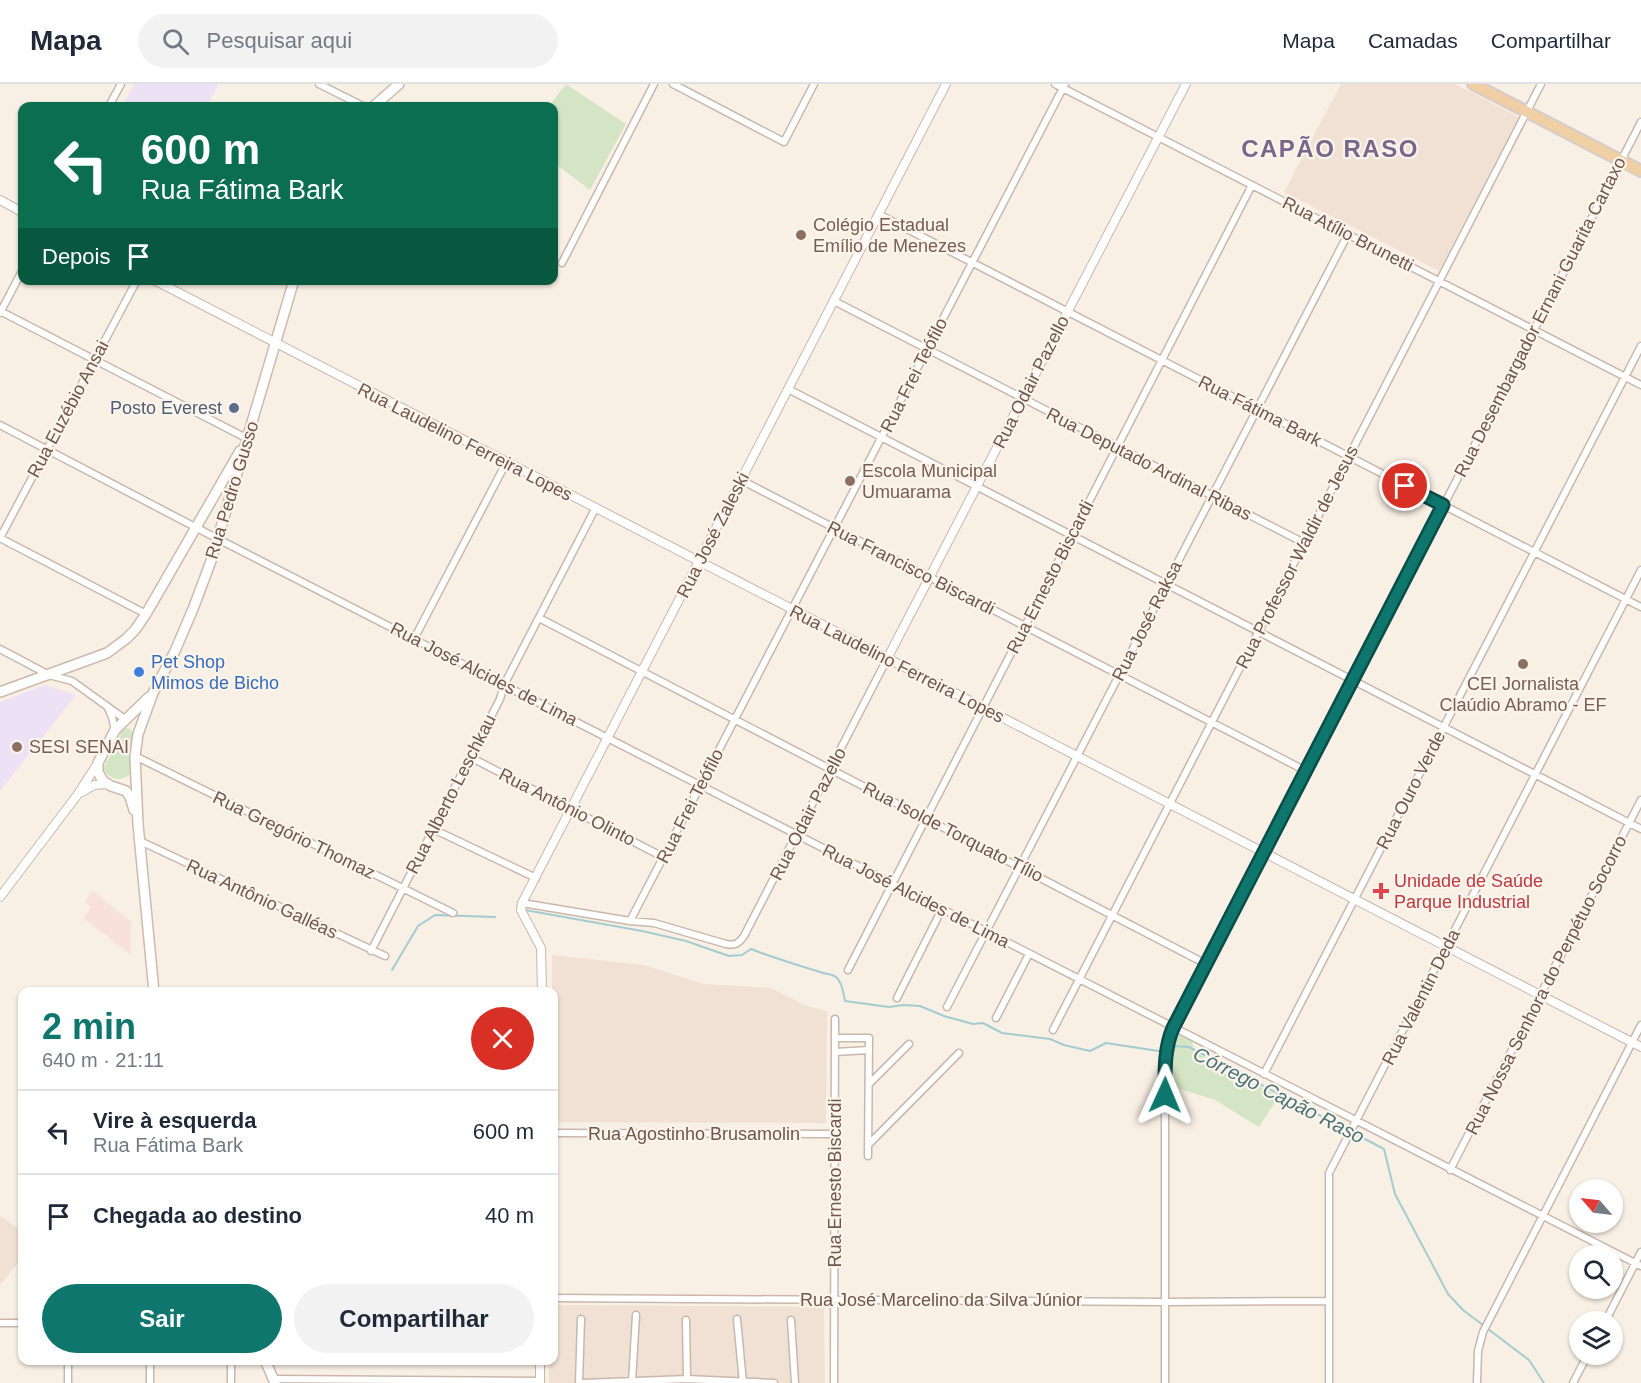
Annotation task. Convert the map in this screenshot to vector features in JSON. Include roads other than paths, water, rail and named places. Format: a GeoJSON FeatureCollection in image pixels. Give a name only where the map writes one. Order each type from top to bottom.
{"type":"FeatureCollection","features":[{"type":"Feature","properties":{"kind":"main road"},"geometry":{"type":"LineString","coordinates":[[379,102],[399,84]]}},
{"type":"Feature","properties":{"kind":"main road"},"geometry":{"type":"LineString","coordinates":[[1473,84],[1641,171]]}},
{"type":"Feature","properties":{"kind":"main road","name":"Rua Pedro Gusso"},"geometry":{"type":"LineString","coordinates":[[154,987],[138,824],[136,743],[153,693],[175,651],[193,609],[218,539],[293,285]]}},
{"type":"Feature","properties":{"kind":"main road"},"geometry":{"type":"LineString","coordinates":[[0,692],[96,658],[117,647],[135,630],[248,439]]}},
{"type":"Feature","properties":{"kind":"main road","name":"Rua Pedro Gusso"},"geometry":{"type":"LineString","coordinates":[[98,763],[115,730],[153,693]]}},
{"type":"Feature","properties":{"kind":"main road"},"geometry":{"type":"LineString","coordinates":[[126,720],[135,721],[140,728]]}},
{"type":"Feature","properties":{"kind":"main road"},"geometry":{"type":"LineString","coordinates":[[98,763],[100,777],[108,784],[119,788],[129,786],[136,780]]}},
{"type":"Feature","properties":{"kind":"main road","name":"Rua Pedro Gusso"},"geometry":{"type":"LineString","coordinates":[[119,788],[129,794],[138,824]]}},
{"type":"Feature","properties":{"kind":"main road"},"geometry":{"type":"LineString","coordinates":[[267,1365],[274,1381]]}},
{"type":"Feature","properties":{"kind":"street"},"geometry":{"type":"LineString","coordinates":[[111,102],[121,84]]}},
{"type":"Feature","properties":{"kind":"street"},"geometry":{"type":"LineString","coordinates":[[320,84],[355,102]]}},
{"type":"Feature","properties":{"kind":"street"},"geometry":{"type":"LineString","coordinates":[[562,263],[654,84]]}},
{"type":"Feature","properties":{"kind":"street"},"geometry":{"type":"LineString","coordinates":[[673,84],[784,142],[814,84]]}},
{"type":"Feature","properties":{"kind":"street","name":"Rua José Zaleski"},"geometry":{"type":"LineString","coordinates":[[522,903],[946,84]]}},
{"type":"Feature","properties":{"kind":"street","name":"Rua Atílio Brunetti"},"geometry":{"type":"LineString","coordinates":[[1055,84],[1064,86],[1158,137],[1641,385]]}},
{"type":"Feature","properties":{"kind":"street","name":"Rua Odair Pazello"},"geometry":{"type":"LineString","coordinates":[[630,921],[654,923],[732,945],[744,936],[1186,84]]}},
{"type":"Feature","properties":{"kind":"street","name":"Rua Professor Waldir de Jesus"},"geometry":{"type":"LineString","coordinates":[[1053,1030],[1540,84]]}},
{"type":"Feature","properties":{"kind":"street","name":"Rua Frei Teófilo"},"geometry":{"type":"LineString","coordinates":[[630,921],[1064,86]]}},
{"type":"Feature","properties":{"kind":"street","name":"Rua Desembargador Ernani Guarita Cartaxo"},"geometry":{"type":"LineString","coordinates":[[1164,1383],[1165,1060],[1173,1028],[1641,122]]}},
{"type":"Feature","properties":{"kind":"street","name":"Rua Ernesto Biscardi"},"geometry":{"type":"LineString","coordinates":[[848,970],[1251,185]]}},
{"type":"Feature","properties":{"kind":"street"},"geometry":{"type":"LineString","coordinates":[[0,200],[18,210]]}},
{"type":"Feature","properties":{"kind":"street","name":"Rua Fátima Bark"},"geometry":{"type":"LineString","coordinates":[[878,214],[1641,607]]}},
{"type":"Feature","properties":{"kind":"street","name":"Rua José Raksa"},"geometry":{"type":"LineString","coordinates":[[947,1007],[1348,234]]}},
{"type":"Feature","properties":{"kind":"street"},"geometry":{"type":"LineString","coordinates":[[18,278],[0,312],[248,439]]}},
{"type":"Feature","properties":{"kind":"street","name":"Rua Euzébio Ansai"},"geometry":{"type":"LineString","coordinates":[[0,538],[134,285]]}},
{"type":"Feature","properties":{"kind":"street","name":"Rua Laudelino Ferreira Lopes"},"geometry":{"type":"LineString","coordinates":[[163,285],[1641,1047]]}},
{"type":"Feature","properties":{"kind":"street","name":"Rua Deputado Ardinal Ribas"},"geometry":{"type":"LineString","coordinates":[[834,301],[1304,543]]}},
{"type":"Feature","properties":{"kind":"street","name":"Rua Ouro Verde"},"geometry":{"type":"LineString","coordinates":[[1264,1074],[1641,346]]}},
{"type":"Feature","properties":{"kind":"street"},"geometry":{"type":"LineString","coordinates":[[788,389],[1641,829]]}},
{"type":"Feature","properties":{"kind":"street","name":"Rua José Alcides de Lima"},"geometry":{"type":"LineString","coordinates":[[0,425],[218,539],[1264,1074],[1355,1124],[1638,1265]]}},
{"type":"Feature","properties":{"kind":"street"},"geometry":{"type":"LineString","coordinates":[[414,639],[506,463]]}},
{"type":"Feature","properties":{"kind":"street","name":"Rua Francisco Biscardi"},"geometry":{"type":"LineString","coordinates":[[741,480],[1306,771]]}},
{"type":"Feature","properties":{"kind":"street","name":"Rua Alberto Leschkau"},"geometry":{"type":"LineString","coordinates":[[371,951],[595,509]]}},
{"type":"Feature","properties":{"kind":"street"},"geometry":{"type":"LineString","coordinates":[[0,538],[146,614]]}},
{"type":"Feature","properties":{"kind":"street","name":"Rua Valentin Deda"},"geometry":{"type":"LineString","coordinates":[[1329,1383],[1329,1173],[1641,570]]}},
{"type":"Feature","properties":{"kind":"street","name":"Rua Isolde Torquato Tílio"},"geometry":{"type":"LineString","coordinates":[[539,618],[1206,964]]}},
{"type":"Feature","properties":{"kind":"street"},"geometry":{"type":"LineString","coordinates":[[0,649],[49,675],[72,681],[126,720]]}},
{"type":"Feature","properties":{"kind":"street"},"geometry":{"type":"LineString","coordinates":[[106,705],[115,730]]}},
{"type":"Feature","properties":{"kind":"street","name":"Rua Gregório Thomaz"},"geometry":{"type":"LineString","coordinates":[[135,756],[453,913]]}},
{"type":"Feature","properties":{"kind":"street","name":"Rua Antônio Olinto"},"geometry":{"type":"LineString","coordinates":[[470,757],[663,856]]}},
{"type":"Feature","properties":{"kind":"street"},"geometry":{"type":"LineString","coordinates":[[0,897],[78,794],[98,763]]}},
{"type":"Feature","properties":{"kind":"street"},"geometry":{"type":"LineString","coordinates":[[78,794],[94,785],[108,784]]}},
{"type":"Feature","properties":{"kind":"street","name":"Rua Nossa Senhora do Perpétuo Socorro"},"geometry":{"type":"LineString","coordinates":[[1450,1170],[1641,800]]}},
{"type":"Feature","properties":{"kind":"street"},"geometry":{"type":"LineString","coordinates":[[434,829],[536,878]]}},
{"type":"Feature","properties":{"kind":"street","name":"Rua Antônio Galléas"},"geometry":{"type":"LineString","coordinates":[[140,841],[385,956]]}},
{"type":"Feature","properties":{"kind":"street"},"geometry":{"type":"LineString","coordinates":[[542,987],[540,948],[521,910],[522,903],[630,921]]}},
{"type":"Feature","properties":{"kind":"street"},"geometry":{"type":"LineString","coordinates":[[897,998],[942,909]]}},
{"type":"Feature","properties":{"kind":"street"},"geometry":{"type":"LineString","coordinates":[[996,1018],[1029,954]]}},
{"type":"Feature","properties":{"kind":"street","name":"Rua Ernesto Biscardi"},"geometry":{"type":"LineString","coordinates":[[834,1383],[835,1019]]}},
{"type":"Feature","properties":{"kind":"street"},"geometry":{"type":"LineString","coordinates":[[1478,1383],[1478,1351],[1488,1321],[1641,1025]]}},
{"type":"Feature","properties":{"kind":"street"},"geometry":{"type":"LineString","coordinates":[[835,1038],[869,1038],[868,1156]]}},
{"type":"Feature","properties":{"kind":"street"},"geometry":{"type":"LineString","coordinates":[[869,1084],[909,1044]]}},
{"type":"Feature","properties":{"kind":"street"},"geometry":{"type":"LineString","coordinates":[[835,1052],[869,1050]]}},
{"type":"Feature","properties":{"kind":"street"},"geometry":{"type":"LineString","coordinates":[[868,1144],[959,1053]]}},
{"type":"Feature","properties":{"kind":"street","name":"Rua Agostinho Brusamolin"},"geometry":{"type":"LineString","coordinates":[[558,1133],[835,1134]]}},
{"type":"Feature","properties":{"kind":"street"},"geometry":{"type":"LineString","coordinates":[[1611,1311],[1638,1265],[1641,1252]]}},
{"type":"Feature","properties":{"kind":"street","name":"Rua José Marcelino da Silva Júnior"},"geometry":{"type":"LineString","coordinates":[[558,1298],[1329,1301]]}},
{"type":"Feature","properties":{"kind":"street"},"geometry":{"type":"LineString","coordinates":[[632,1382],[636,1315]]}},
{"type":"Feature","properties":{"kind":"street"},"geometry":{"type":"LineString","coordinates":[[581,1319],[581,1383],[687,1378],[774,1383]]}},
{"type":"Feature","properties":{"kind":"street"},"geometry":{"type":"LineString","coordinates":[[737,1319],[742,1382]]}},
{"type":"Feature","properties":{"kind":"street"},"geometry":{"type":"LineString","coordinates":[[686,1320],[687,1378]]}},
{"type":"Feature","properties":{"kind":"street"},"geometry":{"type":"LineString","coordinates":[[791,1320],[795,1383]]}},
{"type":"Feature","properties":{"kind":"street"},"geometry":{"type":"LineString","coordinates":[[0,1323],[18,1323]]}},
{"type":"Feature","properties":{"kind":"street"},"geometry":{"type":"LineString","coordinates":[[68,1365],[68,1383]]}},
{"type":"Feature","properties":{"kind":"street"},"geometry":{"type":"LineString","coordinates":[[150,1365],[150,1383]]}},
{"type":"Feature","properties":{"kind":"street"},"geometry":{"type":"LineString","coordinates":[[231,1365],[231,1383]]}},
{"type":"Feature","properties":{"kind":"street"},"geometry":{"type":"LineString","coordinates":[[274,1381],[540,1382],[540,1365]]}},
{"type":"Feature","properties":{"kind":"street"},"geometry":{"type":"LineString","coordinates":[[1574,1383],[1583,1365]]}},
{"type":"Feature","properties":{"kind":"waterway","name":"Córrego Capão Raso"},"geometry":{"type":"LineString","coordinates":[[525,910],[642,931],[686,941],[729,956],[742,955],[751,949],[834,975],[840,983],[845,1001],[889,1007],[920,1006],[973,1024],[983,1023],[1002,1033],[1050,1039],[1090,1051],[1106,1043],[1165,1052]]}},
{"type":"Feature","properties":{"kind":"waterway","name":"Córrego Capão Raso"},"geometry":{"type":"LineString","coordinates":[[392,970],[418,926],[435,915],[495,917]]}},
{"type":"Feature","properties":{"kind":"waterway","name":"Córrego Capão Raso"},"geometry":{"type":"LineString","coordinates":[[1170,1049],[1173,1046],[1189,1047],[1384,1149],[1395,1194],[1448,1294],[1463,1310],[1529,1360],[1544,1383]]}},
{"type":"Feature","properties":{"kind":"place","name":"Colégio Estadual Emílio de Menezes"},"geometry":{"type":"Point","coordinates":[801,235]}},
{"type":"Feature","properties":{"kind":"place","name":"Posto Everest"},"geometry":{"type":"Point","coordinates":[234,408]}},
{"type":"Feature","properties":{"kind":"place","name":"Escola Municipal Umuarama"},"geometry":{"type":"Point","coordinates":[850,481]}},
{"type":"Feature","properties":{"kind":"place","name":"CEI Jornalista Claúdio Abramo - EF"},"geometry":{"type":"Point","coordinates":[1523,664]}},
{"type":"Feature","properties":{"kind":"place","name":"Pet Shop Mimos de Bicho"},"geometry":{"type":"Point","coordinates":[139,672]}},
{"type":"Feature","properties":{"kind":"place","name":"SESI SENAI"},"geometry":{"type":"Point","coordinates":[17,747]}},
{"type":"Feature","properties":{"kind":"place","name":"Unidade de Saúde Parque Industrial"},"geometry":{"type":"Point","coordinates":[1381,891]}},
{"type":"Feature","properties":{"kind":"district","name":"CAPÃO RASO"},"geometry":{"type":"Point","coordinates":[1330,149]}}]}
